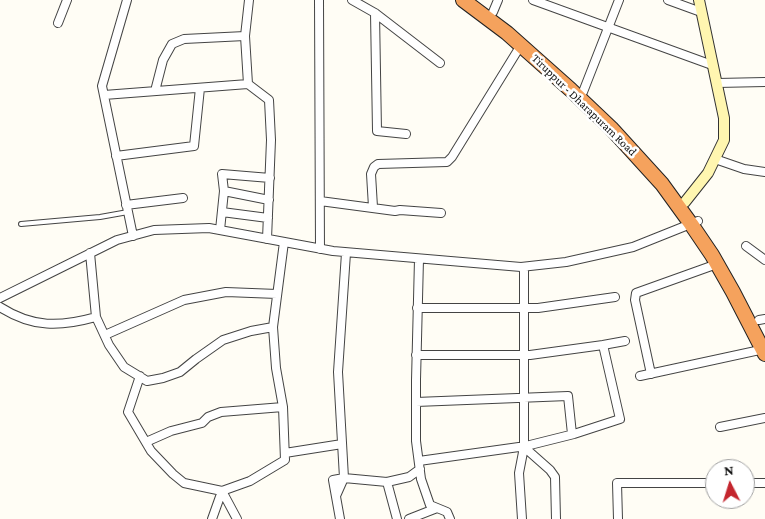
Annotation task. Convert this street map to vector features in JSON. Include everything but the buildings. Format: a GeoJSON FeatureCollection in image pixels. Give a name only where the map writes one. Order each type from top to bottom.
{"type":"FeatureCollection","features":[{"type":"Feature","properties":{"kind":"highway","name":"Tiruppur - Dharapuram Road"},"geometry":{"type":"LineString","coordinates":[[463,0],[507,33],[580,94],[682,205],[695,223],[764,351]]}},
{"type":"Feature","properties":{"kind":"highway"},"geometry":{"type":"LineString","coordinates":[[478,0],[496,6],[516,31],[580,94]]}},
{"type":"Feature","properties":{"kind":"highway"},"geometry":{"type":"LineString","coordinates":[[695,223],[762,320],[765,334]]}},
{"type":"Feature","properties":{"kind":"street"},"geometry":{"type":"LineString","coordinates":[[58,23],[67,0]]}},
{"type":"Feature","properties":{"kind":"street"},"geometry":{"type":"LineString","coordinates":[[127,0],[102,86],[133,236]]}},
{"type":"Feature","properties":{"kind":"street"},"geometry":{"type":"LineString","coordinates":[[248,84],[245,36],[249,0]]}},
{"type":"Feature","properties":{"kind":"street"},"geometry":{"type":"LineString","coordinates":[[319,0],[320,249]]}},
{"type":"Feature","properties":{"kind":"street"},"geometry":{"type":"LineString","coordinates":[[352,0],[375,12],[440,63]]}},
{"type":"Feature","properties":{"kind":"street"},"geometry":{"type":"LineString","coordinates":[[533,0],[712,65]]}},
{"type":"Feature","properties":{"kind":"street"},"geometry":{"type":"LineString","coordinates":[[580,94],[619,0]]}},
{"type":"Feature","properties":{"kind":"street"},"geometry":{"type":"LineString","coordinates":[[668,0],[701,12]]}},
{"type":"Feature","properties":{"kind":"street"},"geometry":{"type":"LineString","coordinates":[[682,205],[708,174],[724,140],[724,118],[699,0]]}},
{"type":"Feature","properties":{"kind":"street"},"geometry":{"type":"LineString","coordinates":[[375,12],[377,131],[406,134]]}},
{"type":"Feature","properties":{"kind":"street"},"geometry":{"type":"LineString","coordinates":[[155,91],[163,60],[172,44],[184,39],[245,36]]}},
{"type":"Feature","properties":{"kind":"street"},"geometry":{"type":"LineString","coordinates":[[373,208],[371,174],[374,167],[378,164],[447,162],[521,45]]}},
{"type":"Feature","properties":{"kind":"street"},"geometry":{"type":"LineString","coordinates":[[716,83],[765,82]]}},
{"type":"Feature","properties":{"kind":"street"},"geometry":{"type":"LineString","coordinates":[[104,95],[248,84],[269,100],[272,140],[267,239]]}},
{"type":"Feature","properties":{"kind":"street"},"geometry":{"type":"LineString","coordinates":[[116,156],[194,146],[200,88]]}},
{"type":"Feature","properties":{"kind":"street"},"geometry":{"type":"LineString","coordinates":[[715,159],[744,169],[765,172]]}},
{"type":"Feature","properties":{"kind":"street"},"geometry":{"type":"LineString","coordinates":[[220,230],[224,191],[222,174],[270,178]]}},
{"type":"Feature","properties":{"kind":"street"},"geometry":{"type":"LineString","coordinates":[[224,191],[269,200]]}},
{"type":"Feature","properties":{"kind":"street"},"geometry":{"type":"LineString","coordinates":[[127,208],[183,198]]}},
{"type":"Feature","properties":{"kind":"street"},"geometry":{"type":"LineString","coordinates":[[320,201],[395,211],[441,213]]}},
{"type":"Feature","properties":{"kind":"street"},"geometry":{"type":"LineString","coordinates":[[222,212],[268,218]]}},
{"type":"Feature","properties":{"kind":"street"},"geometry":{"type":"LineString","coordinates":[[0,298],[117,240],[154,230],[209,228],[346,253],[524,267],[566,262],[633,247],[695,223]]}},
{"type":"Feature","properties":{"kind":"street"},"geometry":{"type":"LineString","coordinates":[[140,376],[128,412],[151,452],[184,483],[222,491],[250,481],[285,460],[283,407],[276,368],[273,328],[284,242]]}},
{"type":"Feature","properties":{"kind":"street"},"geometry":{"type":"LineString","coordinates":[[746,246],[765,260]]}},
{"type":"Feature","properties":{"kind":"street"},"geometry":{"type":"LineString","coordinates":[[90,253],[96,317],[109,345],[124,367],[147,381],[180,372],[223,340],[251,331],[273,328]]}},
{"type":"Feature","properties":{"kind":"street"},"geometry":{"type":"LineString","coordinates":[[344,478],[338,372],[346,253]]}},
{"type":"Feature","properties":{"kind":"street"},"geometry":{"type":"LineString","coordinates":[[419,259],[416,441],[422,479],[430,506],[447,512],[450,519]]}},
{"type":"Feature","properties":{"kind":"street"},"geometry":{"type":"LineString","coordinates":[[651,374],[635,300],[636,293],[717,264]]}},
{"type":"Feature","properties":{"kind":"street"},"geometry":{"type":"LineString","coordinates":[[522,519],[519,473],[524,446],[524,267]]}},
{"type":"Feature","properties":{"kind":"street"},"geometry":{"type":"LineString","coordinates":[[105,335],[184,300],[226,292],[277,294]]}},
{"type":"Feature","properties":{"kind":"street"},"geometry":{"type":"LineString","coordinates":[[418,308],[538,308],[615,297]]}},
{"type":"Feature","properties":{"kind":"street"},"geometry":{"type":"LineString","coordinates":[[0,307],[13,315],[41,324],[75,323],[96,317]]}},
{"type":"Feature","properties":{"kind":"street"},"geometry":{"type":"LineString","coordinates":[[416,355],[524,355],[625,341]]}},
{"type":"Feature","properties":{"kind":"street"},"geometry":{"type":"LineString","coordinates":[[340,519],[334,480],[344,478],[387,482],[409,477],[420,465],[524,446],[620,419],[603,345]]}},
{"type":"Feature","properties":{"kind":"street"},"geometry":{"type":"LineString","coordinates":[[640,376],[764,351]]}},
{"type":"Feature","properties":{"kind":"street"},"geometry":{"type":"LineString","coordinates":[[416,402],[568,396],[572,434]]}},
{"type":"Feature","properties":{"kind":"street"},"geometry":{"type":"LineString","coordinates":[[146,442],[171,431],[202,422],[208,416],[221,412],[283,407]]}},
{"type":"Feature","properties":{"kind":"street"},"geometry":{"type":"LineString","coordinates":[[720,427],[765,418]]}},
{"type":"Feature","properties":{"kind":"street"},"geometry":{"type":"LineString","coordinates":[[284,453],[342,444]]}},
{"type":"Feature","properties":{"kind":"street"},"geometry":{"type":"LineString","coordinates":[[524,446],[550,470],[554,477],[556,519]]}},
{"type":"Feature","properties":{"kind":"street"},"geometry":{"type":"LineString","coordinates":[[387,482],[397,519]]}},
{"type":"Feature","properties":{"kind":"street"},"geometry":{"type":"LineString","coordinates":[[618,519],[618,483],[705,483]]}},
{"type":"Feature","properties":{"kind":"street"},"geometry":{"type":"LineString","coordinates":[[212,519],[222,491]]}},
{"type":"Feature","properties":{"kind":"street"},"geometry":{"type":"LineString","coordinates":[[222,491],[237,519]]}},
{"type":"Feature","properties":{"kind":"street"},"geometry":{"type":"LineString","coordinates":[[409,519],[437,508]]}},
{"type":"Feature","properties":{"kind":"lane"},"geometry":{"type":"LineString","coordinates":[[21,224],[103,217],[127,208]]}}]}
